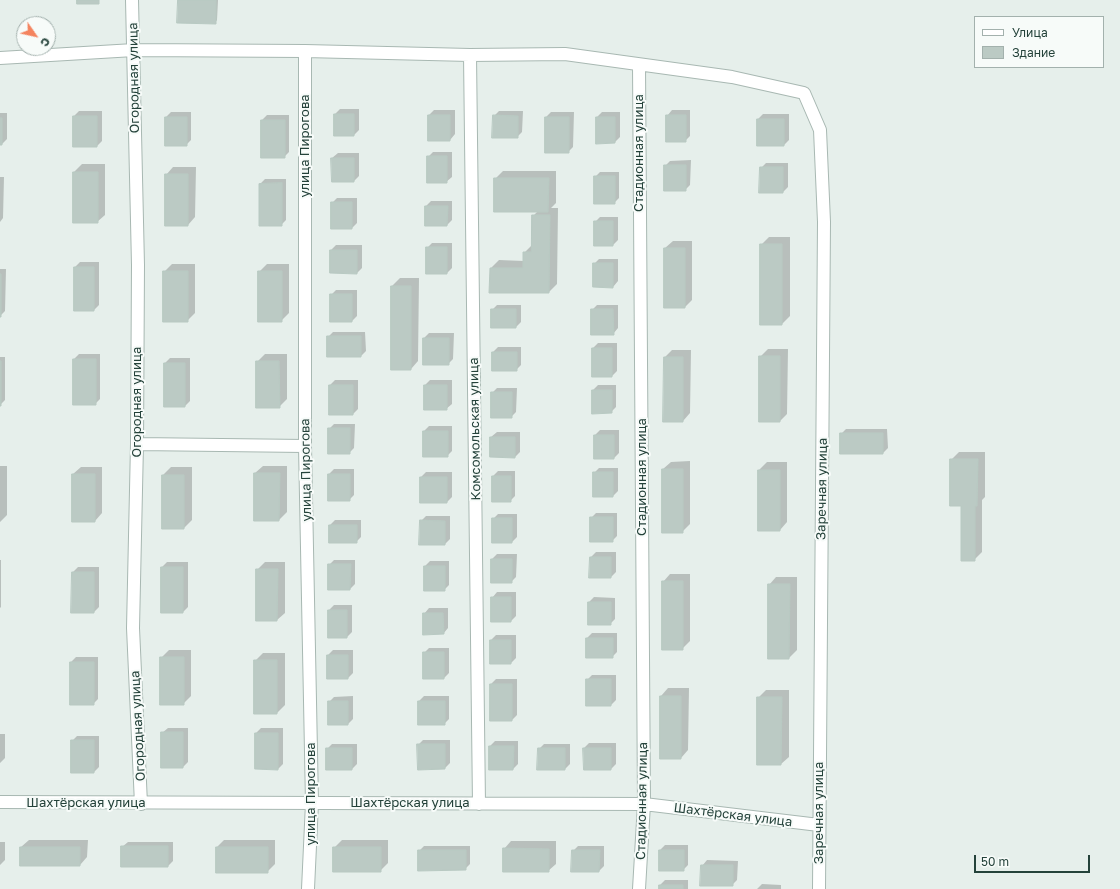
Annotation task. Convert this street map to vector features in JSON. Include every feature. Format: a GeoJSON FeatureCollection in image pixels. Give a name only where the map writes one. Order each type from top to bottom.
{"type":"FeatureCollection","features":[{"type":"Feature","properties":{"kind":"street","name":"Огородная улица"},"geometry":{"type":"LineString","coordinates":[[132,0],[138,265],[137,444],[133,628],[141,804]]}},
{"type":"Feature","properties":{"kind":"street"},"geometry":{"type":"LineString","coordinates":[[0,58],[134,50],[470,55],[564,54],[639,66]]}},
{"type":"Feature","properties":{"kind":"street","name":"улица Пирогова"},"geometry":{"type":"LineString","coordinates":[[305,52],[305,446],[312,803],[308,889]]}},
{"type":"Feature","properties":{"kind":"street","name":"Комсомольская улица"},"geometry":{"type":"LineString","coordinates":[[470,55],[479,804]]}},
{"type":"Feature","properties":{"kind":"street","name":"Заречная улица"},"geometry":{"type":"LineString","coordinates":[[639,66],[732,77],[804,93],[820,130],[824,222],[819,889]]}},
{"type":"Feature","properties":{"kind":"street","name":"Стадионная улица"},"geometry":{"type":"LineString","coordinates":[[639,66],[644,804],[640,889]]}},
{"type":"Feature","properties":{"kind":"street"},"geometry":{"type":"LineString","coordinates":[[137,444],[305,446]]}},
{"type":"Feature","properties":{"kind":"street","name":"Шахтёрская улица"},"geometry":{"type":"LineString","coordinates":[[0,802],[141,804],[644,804],[819,824]]}},
{"type":"Feature","properties":{"kind":"building"},"geometry":{"type":"Polygon","coordinates":[[[77,0],[99,0],[99,4],[77,4],[77,0]]]}},
{"type":"Feature","properties":{"kind":"building"},"geometry":{"type":"Polygon","coordinates":[[[178,0],[216,0],[216,24],[177,23],[178,0]]]}},
{"type":"Feature","properties":{"kind":"building"},"geometry":{"type":"Polygon","coordinates":[[[334,114],[354,114],[354,136],[334,136],[334,114]]]}},
{"type":"Feature","properties":{"kind":"building"},"geometry":{"type":"Polygon","coordinates":[[[428,115],[450,115],[450,141],[428,141],[428,115]]]}},
{"type":"Feature","properties":{"kind":"building"},"geometry":{"type":"Polygon","coordinates":[[[493,115],[518,116],[518,138],[492,138],[493,115]]]}},
{"type":"Feature","properties":{"kind":"building"},"geometry":{"type":"Polygon","coordinates":[[[666,115],[686,115],[686,142],[666,142],[666,115]]]}},
{"type":"Feature","properties":{"kind":"building"},"geometry":{"type":"Polygon","coordinates":[[[73,116],[97,116],[97,147],[73,147],[73,116]]]}},
{"type":"Feature","properties":{"kind":"building"},"geometry":{"type":"Polygon","coordinates":[[[165,117],[187,117],[187,146],[165,146],[165,117]]]}},
{"type":"Feature","properties":{"kind":"building"},"geometry":{"type":"Polygon","coordinates":[[[545,117],[569,117],[569,153],[545,153],[545,117]]]}},
{"type":"Feature","properties":{"kind":"building"},"geometry":{"type":"Polygon","coordinates":[[[596,117],[615,117],[615,143],[596,144],[596,117]]]}},
{"type":"Feature","properties":{"kind":"building"},"geometry":{"type":"Polygon","coordinates":[[[0,118],[2,118],[2,145],[0,145],[0,118]]]}},
{"type":"Feature","properties":{"kind":"building"},"geometry":{"type":"Polygon","coordinates":[[[757,119],[784,119],[784,146],[757,146],[757,119]]]}},
{"type":"Feature","properties":{"kind":"building"},"geometry":{"type":"Polygon","coordinates":[[[261,120],[285,120],[285,158],[261,158],[261,120]]]}},
{"type":"Feature","properties":{"kind":"building"},"geometry":{"type":"Polygon","coordinates":[[[427,156],[447,156],[447,183],[427,183],[427,156]]]}},
{"type":"Feature","properties":{"kind":"building"},"geometry":{"type":"Polygon","coordinates":[[[331,158],[354,158],[354,182],[332,182],[331,158]]]}},
{"type":"Feature","properties":{"kind":"building"},"geometry":{"type":"Polygon","coordinates":[[[664,165],[686,165],[686,191],[664,191],[664,165]]]}},
{"type":"Feature","properties":{"kind":"building"},"geometry":{"type":"Polygon","coordinates":[[[760,167],[783,167],[783,193],[759,193],[760,167]]]}},
{"type":"Feature","properties":{"kind":"building"},"geometry":{"type":"Polygon","coordinates":[[[73,172],[98,172],[98,223],[73,223],[73,172]]]}},
{"type":"Feature","properties":{"kind":"building"},"geometry":{"type":"Polygon","coordinates":[[[165,174],[188,174],[188,226],[165,226],[165,174]]]}},
{"type":"Feature","properties":{"kind":"building"},"geometry":{"type":"Polygon","coordinates":[[[594,176],[615,176],[615,204],[594,204],[594,176]]]}},
{"type":"Feature","properties":{"kind":"building"},"geometry":{"type":"Polygon","coordinates":[[[494,178],[549,178],[548,212],[494,212],[494,178]]]}},
{"type":"Feature","properties":{"kind":"building"},"geometry":{"type":"Polygon","coordinates":[[[282,183],[282,226],[259,226],[259,184],[282,183]]]}},
{"type":"Feature","properties":{"kind":"building"},"geometry":{"type":"Polygon","coordinates":[[[331,202],[352,202],[352,229],[331,229],[331,202]]]}},
{"type":"Feature","properties":{"kind":"building"},"geometry":{"type":"Polygon","coordinates":[[[425,206],[448,206],[447,226],[425,226],[425,206]]]}},
{"type":"Feature","properties":{"kind":"building"},"geometry":{"type":"Polygon","coordinates":[[[532,215],[550,215],[549,293],[489,293],[490,268],[523,268],[523,252],[531,252],[532,215]]]}},
{"type":"Feature","properties":{"kind":"building"},"geometry":{"type":"Polygon","coordinates":[[[594,221],[613,221],[613,246],[594,246],[594,221]]]}},
{"type":"Feature","properties":{"kind":"building"},"geometry":{"type":"Polygon","coordinates":[[[760,244],[782,244],[782,325],[760,325],[760,244]]]}},
{"type":"Feature","properties":{"kind":"building"},"geometry":{"type":"Polygon","coordinates":[[[426,247],[447,247],[447,274],[426,274],[426,247]]]}},
{"type":"Feature","properties":{"kind":"building"},"geometry":{"type":"Polygon","coordinates":[[[664,248],[685,248],[685,308],[664,308],[664,248]]]}},
{"type":"Feature","properties":{"kind":"building"},"geometry":{"type":"Polygon","coordinates":[[[330,250],[357,250],[357,274],[330,273],[330,250]]]}},
{"type":"Feature","properties":{"kind":"building"},"geometry":{"type":"Polygon","coordinates":[[[593,263],[613,263],[613,288],[593,287],[593,263]]]}},
{"type":"Feature","properties":{"kind":"building"},"geometry":{"type":"Polygon","coordinates":[[[74,267],[94,267],[94,311],[74,311],[74,267]]]}},
{"type":"Feature","properties":{"kind":"building"},"geometry":{"type":"Polygon","coordinates":[[[163,271],[188,271],[188,322],[163,322],[163,271]]]}},
{"type":"Feature","properties":{"kind":"building"},"geometry":{"type":"Polygon","coordinates":[[[258,271],[282,271],[282,322],[258,322],[258,271]]]}},
{"type":"Feature","properties":{"kind":"building"},"geometry":{"type":"Polygon","coordinates":[[[1,274],[1,317],[0,317],[1,274]]]}},
{"type":"Feature","properties":{"kind":"building"},"geometry":{"type":"Polygon","coordinates":[[[391,286],[411,286],[411,370],[391,370],[391,286]]]}},
{"type":"Feature","properties":{"kind":"building"},"geometry":{"type":"Polygon","coordinates":[[[330,294],[352,294],[352,322],[330,322],[330,294]]]}},
{"type":"Feature","properties":{"kind":"building"},"geometry":{"type":"Polygon","coordinates":[[[491,309],[516,309],[516,328],[491,328],[491,309]]]}},
{"type":"Feature","properties":{"kind":"building"},"geometry":{"type":"Polygon","coordinates":[[[591,309],[613,309],[614,335],[591,335],[591,309]]]}},
{"type":"Feature","properties":{"kind":"building"},"geometry":{"type":"Polygon","coordinates":[[[327,336],[361,336],[361,357],[327,357],[327,336]]]}},
{"type":"Feature","properties":{"kind":"building"},"geometry":{"type":"Polygon","coordinates":[[[423,338],[449,338],[449,365],[423,365],[423,338]]]}},
{"type":"Feature","properties":{"kind":"building"},"geometry":{"type":"Polygon","coordinates":[[[592,348],[612,348],[612,377],[592,377],[592,348]]]}},
{"type":"Feature","properties":{"kind":"building"},"geometry":{"type":"Polygon","coordinates":[[[492,352],[517,352],[517,371],[492,371],[492,352]]]}},
{"type":"Feature","properties":{"kind":"building"},"geometry":{"type":"Polygon","coordinates":[[[759,356],[780,356],[780,422],[759,422],[759,356]]]}},
{"type":"Feature","properties":{"kind":"building"},"geometry":{"type":"Polygon","coordinates":[[[664,357],[683,357],[683,422],[663,422],[664,357]]]}},
{"type":"Feature","properties":{"kind":"building"},"geometry":{"type":"Polygon","coordinates":[[[73,359],[96,359],[96,405],[73,405],[73,359]]]}},
{"type":"Feature","properties":{"kind":"building"},"geometry":{"type":"Polygon","coordinates":[[[1,361],[1,406],[0,406],[1,361]]]}},
{"type":"Feature","properties":{"kind":"building"},"geometry":{"type":"Polygon","coordinates":[[[256,361],[279,361],[280,408],[256,408],[256,361]]]}},
{"type":"Feature","properties":{"kind":"building"},"geometry":{"type":"Polygon","coordinates":[[[164,363],[185,363],[185,407],[164,407],[164,363]]]}},
{"type":"Feature","properties":{"kind":"building"},"geometry":{"type":"Polygon","coordinates":[[[329,385],[353,385],[353,415],[329,415],[329,385]]]}},
{"type":"Feature","properties":{"kind":"building"},"geometry":{"type":"Polygon","coordinates":[[[424,385],[447,385],[447,410],[424,410],[424,385]]]}},
{"type":"Feature","properties":{"kind":"building"},"geometry":{"type":"Polygon","coordinates":[[[592,390],[612,390],[612,413],[592,414],[592,390]]]}},
{"type":"Feature","properties":{"kind":"building"},"geometry":{"type":"Polygon","coordinates":[[[491,392],[512,392],[512,418],[491,418],[491,392]]]}},
{"type":"Feature","properties":{"kind":"building"},"geometry":{"type":"Polygon","coordinates":[[[328,428],[350,428],[350,454],[328,454],[328,428]]]}},
{"type":"Feature","properties":{"kind":"building"},"geometry":{"type":"Polygon","coordinates":[[[423,431],[448,431],[448,457],[423,457],[423,431]]]}},
{"type":"Feature","properties":{"kind":"building"},"geometry":{"type":"Polygon","coordinates":[[[840,433],[883,433],[883,454],[840,454],[840,433]]]}},
{"type":"Feature","properties":{"kind":"building"},"geometry":{"type":"Polygon","coordinates":[[[594,435],[614,435],[614,459],[594,459],[594,435]]]}},
{"type":"Feature","properties":{"kind":"building"},"geometry":{"type":"Polygon","coordinates":[[[490,437],[515,437],[515,458],[490,457],[490,437]]]}},
{"type":"Feature","properties":{"kind":"building"},"geometry":{"type":"Polygon","coordinates":[[[950,459],[978,459],[977,506],[975,506],[975,561],[961,561],[961,506],[950,506],[950,459]]]}},
{"type":"Feature","properties":{"kind":"building"},"geometry":{"type":"Polygon","coordinates":[[[662,469],[683,469],[683,533],[662,533],[662,469]]]}},
{"type":"Feature","properties":{"kind":"building"},"geometry":{"type":"Polygon","coordinates":[[[758,470],[780,470],[780,531],[758,531],[758,470]]]}},
{"type":"Feature","properties":{"kind":"building"},"geometry":{"type":"Polygon","coordinates":[[[593,472],[613,472],[613,497],[593,497],[593,472]]]}},
{"type":"Feature","properties":{"kind":"building"},"geometry":{"type":"Polygon","coordinates":[[[254,473],[280,473],[279,521],[254,521],[254,473]]]}},
{"type":"Feature","properties":{"kind":"building"},"geometry":{"type":"Polygon","coordinates":[[[72,474],[95,474],[95,522],[72,522],[72,474]]]}},
{"type":"Feature","properties":{"kind":"building"},"geometry":{"type":"Polygon","coordinates":[[[328,474],[350,474],[350,501],[328,501],[328,474]]]}},
{"type":"Feature","properties":{"kind":"building"},"geometry":{"type":"Polygon","coordinates":[[[162,475],[184,475],[184,529],[162,529],[162,475]]]}},
{"type":"Feature","properties":{"kind":"building"},"geometry":{"type":"Polygon","coordinates":[[[492,476],[511,476],[511,502],[492,502],[492,476]]]}},
{"type":"Feature","properties":{"kind":"building"},"geometry":{"type":"Polygon","coordinates":[[[420,477],[447,477],[447,503],[420,503],[420,477]]]}},
{"type":"Feature","properties":{"kind":"building"},"geometry":{"type":"Polygon","coordinates":[[[590,517],[613,517],[613,542],[590,542],[590,517]]]}},
{"type":"Feature","properties":{"kind":"building"},"geometry":{"type":"Polygon","coordinates":[[[492,518],[512,518],[512,543],[492,543],[492,518]]]}},
{"type":"Feature","properties":{"kind":"building"},"geometry":{"type":"Polygon","coordinates":[[[420,520],[445,521],[445,545],[419,545],[420,520]]]}},
{"type":"Feature","properties":{"kind":"building"},"geometry":{"type":"Polygon","coordinates":[[[329,525],[357,525],[357,543],[329,543],[329,525]]]}},
{"type":"Feature","properties":{"kind":"building"},"geometry":{"type":"Polygon","coordinates":[[[590,557],[611,557],[611,578],[589,578],[590,557]]]}},
{"type":"Feature","properties":{"kind":"building"},"geometry":{"type":"Polygon","coordinates":[[[491,559],[512,559],[512,583],[491,583],[491,559]]]}},
{"type":"Feature","properties":{"kind":"building"},"geometry":{"type":"Polygon","coordinates":[[[328,564],[351,564],[350,590],[328,590],[328,564]]]}},
{"type":"Feature","properties":{"kind":"building"},"geometry":{"type":"Polygon","coordinates":[[[424,566],[445,566],[445,591],[424,591],[424,566]]]}},
{"type":"Feature","properties":{"kind":"building"},"geometry":{"type":"Polygon","coordinates":[[[161,567],[183,567],[183,613],[161,613],[161,567]]]}},
{"type":"Feature","properties":{"kind":"building"},"geometry":{"type":"Polygon","coordinates":[[[256,569],[278,569],[277,621],[256,621],[256,569]]]}},
{"type":"Feature","properties":{"kind":"building"},"geometry":{"type":"Polygon","coordinates":[[[72,572],[94,572],[94,613],[71,613],[72,572]]]}},
{"type":"Feature","properties":{"kind":"building"},"geometry":{"type":"Polygon","coordinates":[[[662,581],[683,581],[683,650],[662,650],[662,581]]]}},
{"type":"Feature","properties":{"kind":"building"},"geometry":{"type":"Polygon","coordinates":[[[768,584],[790,584],[789,659],[768,659],[768,584]]]}},
{"type":"Feature","properties":{"kind":"building"},"geometry":{"type":"Polygon","coordinates":[[[491,597],[511,597],[511,622],[491,622],[491,597]]]}},
{"type":"Feature","properties":{"kind":"building"},"geometry":{"type":"Polygon","coordinates":[[[588,602],[611,602],[611,625],[588,625],[588,602]]]}},
{"type":"Feature","properties":{"kind":"building"},"geometry":{"type":"Polygon","coordinates":[[[328,610],[347,610],[347,638],[328,638],[328,610]]]}},
{"type":"Feature","properties":{"kind":"building"},"geometry":{"type":"Polygon","coordinates":[[[423,613],[443,613],[444,634],[423,635],[423,613]]]}},
{"type":"Feature","properties":{"kind":"building"},"geometry":{"type":"Polygon","coordinates":[[[586,638],[613,638],[613,658],[586,658],[586,638]]]}},
{"type":"Feature","properties":{"kind":"building"},"geometry":{"type":"Polygon","coordinates":[[[490,640],[511,640],[511,664],[490,664],[490,640]]]}},
{"type":"Feature","properties":{"kind":"building"},"geometry":{"type":"Polygon","coordinates":[[[423,652],[444,652],[444,679],[423,679],[423,652]]]}},
{"type":"Feature","properties":{"kind":"building"},"geometry":{"type":"Polygon","coordinates":[[[327,655],[348,655],[348,679],[327,679],[327,655]]]}},
{"type":"Feature","properties":{"kind":"building"},"geometry":{"type":"Polygon","coordinates":[[[160,657],[184,657],[184,705],[160,705],[160,657]]]}},
{"type":"Feature","properties":{"kind":"building"},"geometry":{"type":"Polygon","coordinates":[[[254,660],[277,660],[277,714],[254,714],[254,660]]]}},
{"type":"Feature","properties":{"kind":"building"},"geometry":{"type":"Polygon","coordinates":[[[70,662],[94,662],[94,705],[70,705],[70,662]]]}},
{"type":"Feature","properties":{"kind":"building"},"geometry":{"type":"Polygon","coordinates":[[[586,679],[611,679],[611,706],[586,706],[586,679]]]}},
{"type":"Feature","properties":{"kind":"building"},"geometry":{"type":"Polygon","coordinates":[[[490,684],[512,684],[512,721],[490,721],[490,684]]]}},
{"type":"Feature","properties":{"kind":"building"},"geometry":{"type":"Polygon","coordinates":[[[660,696],[681,696],[681,759],[660,759],[660,696]]]}},
{"type":"Feature","properties":{"kind":"building"},"geometry":{"type":"Polygon","coordinates":[[[757,697],[782,697],[781,765],[757,765],[757,697]]]}},
{"type":"Feature","properties":{"kind":"building"},"geometry":{"type":"Polygon","coordinates":[[[328,701],[348,701],[348,725],[328,725],[328,701]]]}},
{"type":"Feature","properties":{"kind":"building"},"geometry":{"type":"Polygon","coordinates":[[[418,701],[445,701],[445,725],[418,725],[418,701]]]}},
{"type":"Feature","properties":{"kind":"building"},"geometry":{"type":"Polygon","coordinates":[[[161,732],[183,732],[183,768],[161,768],[161,732]]]}},
{"type":"Feature","properties":{"kind":"building"},"geometry":{"type":"Polygon","coordinates":[[[255,733],[278,733],[278,770],[255,769],[255,733]]]}},
{"type":"Feature","properties":{"kind":"building"},"geometry":{"type":"Polygon","coordinates":[[[71,740],[94,740],[94,773],[71,773],[71,740]]]}},
{"type":"Feature","properties":{"kind":"building"},"geometry":{"type":"Polygon","coordinates":[[[417,744],[445,744],[445,769],[418,770],[417,744]]]}},
{"type":"Feature","properties":{"kind":"building"},"geometry":{"type":"Polygon","coordinates":[[[489,746],[514,746],[513,770],[489,770],[489,746]]]}},
{"type":"Feature","properties":{"kind":"building"},"geometry":{"type":"Polygon","coordinates":[[[326,748],[352,748],[352,770],[326,770],[326,748]]]}},
{"type":"Feature","properties":{"kind":"building"},"geometry":{"type":"Polygon","coordinates":[[[538,748],[565,748],[565,770],[537,770],[538,748]]]}},
{"type":"Feature","properties":{"kind":"building"},"geometry":{"type":"Polygon","coordinates":[[[583,748],[611,748],[611,770],[584,770],[583,748]]]}},
{"type":"Feature","properties":{"kind":"building"},"geometry":{"type":"Polygon","coordinates":[[[121,846],[168,846],[168,867],[121,867],[121,846]]]}},
{"type":"Feature","properties":{"kind":"building"},"geometry":{"type":"Polygon","coordinates":[[[20,847],[80,847],[80,866],[20,866],[20,847]]]}},
{"type":"Feature","properties":{"kind":"building"},"geometry":{"type":"Polygon","coordinates":[[[216,847],[268,847],[268,873],[216,873],[216,847]]]}},
{"type":"Feature","properties":{"kind":"building"},"geometry":{"type":"Polygon","coordinates":[[[333,847],[381,847],[381,872],[333,872],[333,847]]]}},
{"type":"Feature","properties":{"kind":"building"},"geometry":{"type":"Polygon","coordinates":[[[503,848],[549,849],[549,872],[503,872],[503,848]]]}},
{"type":"Feature","properties":{"kind":"building"},"geometry":{"type":"Polygon","coordinates":[[[418,850],[466,850],[466,870],[418,871],[418,850]]]}},
{"type":"Feature","properties":{"kind":"building"},"geometry":{"type":"Polygon","coordinates":[[[572,850],[600,850],[599,872],[571,872],[572,850]]]}},
{"type":"Feature","properties":{"kind":"building"},"geometry":{"type":"Polygon","coordinates":[[[659,850],[684,850],[684,871],[659,871],[659,850]]]}},
{"type":"Feature","properties":{"kind":"building"},"geometry":{"type":"Polygon","coordinates":[[[701,865],[733,865],[733,886],[700,886],[701,865]]]}},
{"type":"Feature","properties":{"kind":"building"},"geometry":{"type":"Polygon","coordinates":[[[659,885],[683,885],[683,889],[659,889],[659,885]]]}}]}
